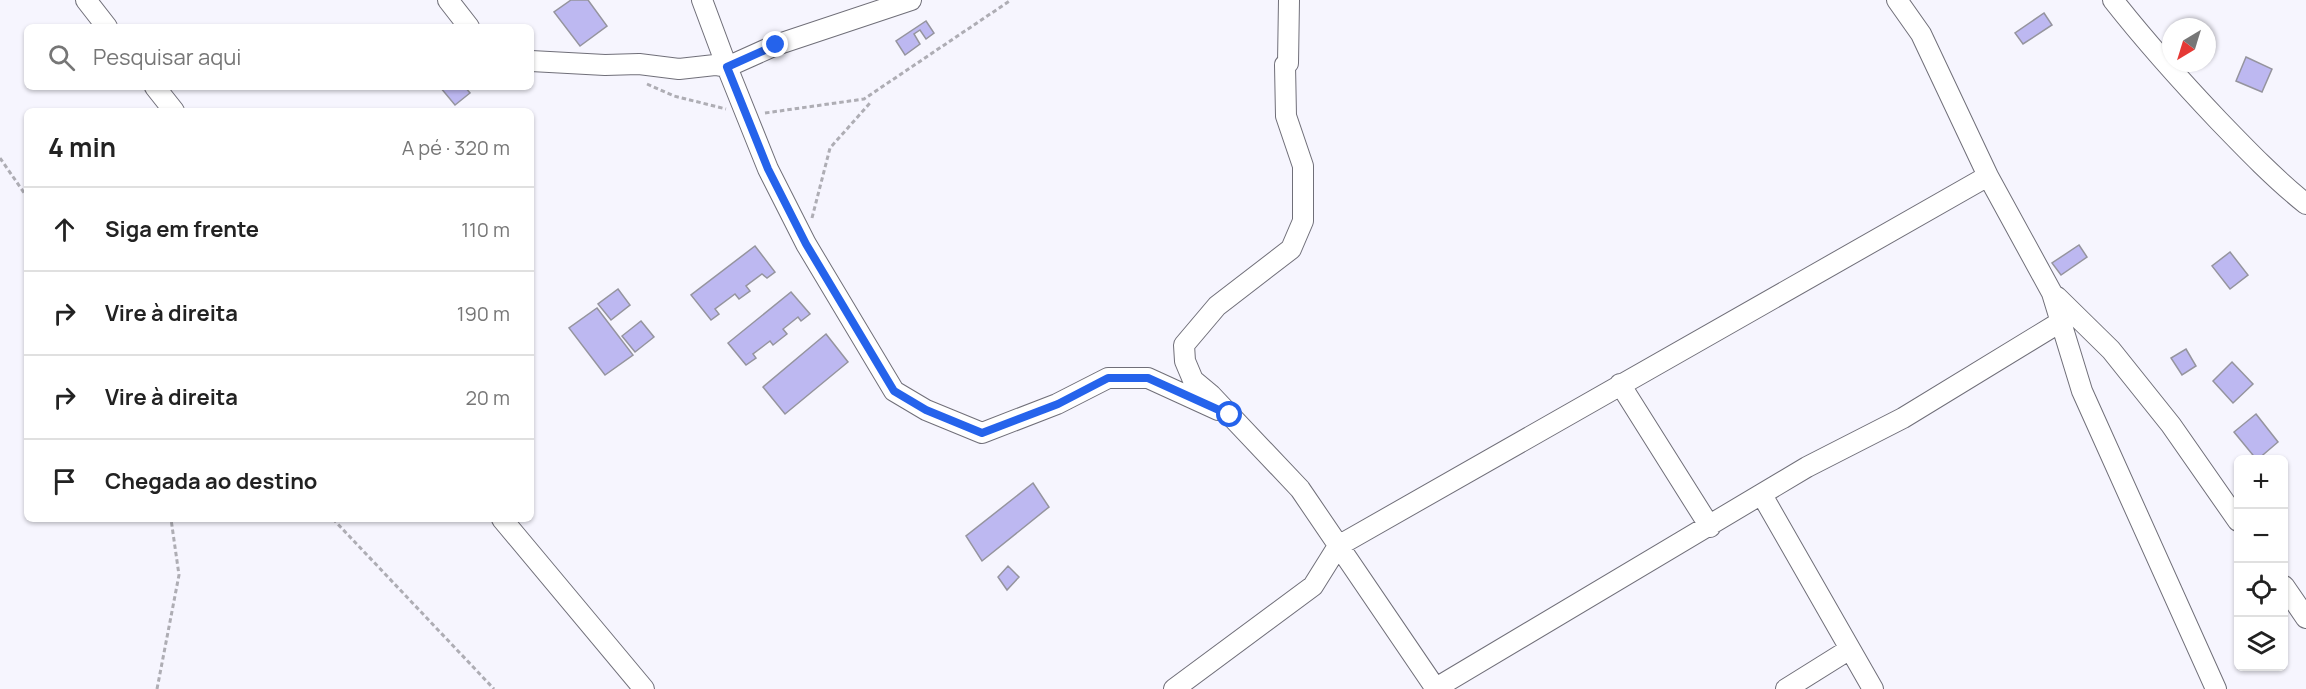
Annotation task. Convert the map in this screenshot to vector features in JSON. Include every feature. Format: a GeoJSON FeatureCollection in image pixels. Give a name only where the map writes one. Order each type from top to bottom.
{"type":"FeatureCollection","features":[{"type":"Feature","properties":{"kind":"street"},"geometry":{"type":"LineString","coordinates":[[86,0],[105,24]]}},
{"type":"Feature","properties":{"kind":"street"},"geometry":{"type":"LineString","coordinates":[[448,0],[467,24]]}},
{"type":"Feature","properties":{"kind":"street"},"geometry":{"type":"LineString","coordinates":[[702,0],[768,169],[806,244],[894,391],[926,410],[982,433],[1058,404],[1108,378],[1148,378],[1230,415]]}},
{"type":"Feature","properties":{"kind":"street"},"geometry":{"type":"LineString","coordinates":[[534,60],[595,65],[639,64],[679,69],[715,65],[727,67],[776,45],[911,0]]}},
{"type":"Feature","properties":{"kind":"street"},"geometry":{"type":"LineString","coordinates":[[1288,0],[1288,63],[1285,65],[1286,116],[1303,166],[1303,221],[1291,249],[1217,306],[1184,345],[1185,361],[1193,380],[1211,395],[1300,489],[1436,689],[1808,467],[1904,418],[2062,321]]}},
{"type":"Feature","properties":{"kind":"street"},"geometry":{"type":"LineString","coordinates":[[1897,0],[1921,34],[1988,176],[2052,293],[2082,391],[2216,689]]}},
{"type":"Feature","properties":{"kind":"street"},"geometry":{"type":"LineString","coordinates":[[2112,0],[2149,45],[2205,106],[2248,151],[2306,204]]}},
{"type":"Feature","properties":{"kind":"street"},"geometry":{"type":"LineString","coordinates":[[157,90],[172,108]]}},
{"type":"Feature","properties":{"kind":"street"},"geometry":{"type":"LineString","coordinates":[[1174,689],[1313,586],[1338,546],[1988,176]]}},
{"type":"Feature","properties":{"kind":"street"},"geometry":{"type":"LineString","coordinates":[[2052,293],[2111,350],[2171,425],[2234,515]]}},
{"type":"Feature","properties":{"kind":"street"},"geometry":{"type":"LineString","coordinates":[[1620,384],[1710,527]]}},
{"type":"Feature","properties":{"kind":"street"},"geometry":{"type":"LineString","coordinates":[[1762,495],[1873,689]]}},
{"type":"Feature","properties":{"kind":"street"},"geometry":{"type":"LineString","coordinates":[[505,522],[644,689]]}},
{"type":"Feature","properties":{"kind":"street"},"geometry":{"type":"LineString","coordinates":[[2288,593],[2306,618]]}},
{"type":"Feature","properties":{"kind":"street"},"geometry":{"type":"LineString","coordinates":[[1786,689],[1850,649]]}},
{"type":"Feature","properties":{"kind":"path"},"geometry":{"type":"LineString","coordinates":[[645,83],[674,96],[746,114],[864,99],[1011,0]]}},
{"type":"Feature","properties":{"kind":"path"},"geometry":{"type":"LineString","coordinates":[[806,244],[830,148],[870,103]]}},
{"type":"Feature","properties":{"kind":"path"},"geometry":{"type":"LineString","coordinates":[[0,158],[24,192]]}},
{"type":"Feature","properties":{"kind":"path"},"geometry":{"type":"LineString","coordinates":[[157,689],[179,575],[171,522]]}},
{"type":"Feature","properties":{"kind":"path"},"geometry":{"type":"LineString","coordinates":[[336,522],[494,689]]}},
{"type":"Feature","properties":{"kind":"building"},"geometry":{"type":"Polygon","coordinates":[[[571,0],[588,0],[607,26],[580,46],[554,12],[571,0]]]}},
{"type":"Feature","properties":{"kind":"building"},"geometry":{"type":"Polygon","coordinates":[[[2044,13],[2052,25],[2023,44],[2015,33],[2044,13]]]}},
{"type":"Feature","properties":{"kind":"building"},"geometry":{"type":"Polygon","coordinates":[[[926,21],[934,33],[926,39],[920,30],[914,34],[920,44],[905,55],[896,41],[926,21]]]}},
{"type":"Feature","properties":{"kind":"building"},"geometry":{"type":"Polygon","coordinates":[[[2246,57],[2272,69],[2262,92],[2236,81],[2246,57]]]}},
{"type":"Feature","properties":{"kind":"building"},"geometry":{"type":"Polygon","coordinates":[[[442,90],[468,90],[470,93],[455,105],[442,90]]]}},
{"type":"Feature","properties":{"kind":"building"},"geometry":{"type":"Polygon","coordinates":[[[2079,245],[2087,257],[2061,275],[2052,263],[2079,245]]]}},
{"type":"Feature","properties":{"kind":"building"},"geometry":{"type":"Polygon","coordinates":[[[755,246],[775,272],[767,278],[762,274],[746,286],[750,291],[739,299],[735,294],[715,309],[719,314],[711,320],[691,295],[755,246]]]}},
{"type":"Feature","properties":{"kind":"building"},"geometry":{"type":"Polygon","coordinates":[[[2230,252],[2248,275],[2230,289],[2212,266],[2230,252]]]}},
{"type":"Feature","properties":{"kind":"building"},"geometry":{"type":"Polygon","coordinates":[[[618,289],[630,305],[611,320],[598,304],[618,289]]]}},
{"type":"Feature","properties":{"kind":"building"},"geometry":{"type":"Polygon","coordinates":[[[791,292],[810,314],[801,321],[798,317],[783,329],[787,334],[773,345],[770,341],[753,354],[756,358],[746,365],[728,343],[791,292]]]}},
{"type":"Feature","properties":{"kind":"building"},"geometry":{"type":"Polygon","coordinates":[[[597,308],[633,355],[605,375],[569,328],[597,308]]]}},
{"type":"Feature","properties":{"kind":"building"},"geometry":{"type":"Polygon","coordinates":[[[641,321],[654,337],[635,352],[622,336],[641,321]]]}},
{"type":"Feature","properties":{"kind":"building"},"geometry":{"type":"Polygon","coordinates":[[[826,334],[848,362],[785,414],[763,387],[826,334]]]}},
{"type":"Feature","properties":{"kind":"building"},"geometry":{"type":"Polygon","coordinates":[[[2186,349],[2196,366],[2182,375],[2171,358],[2186,349]]]}},
{"type":"Feature","properties":{"kind":"building"},"geometry":{"type":"Polygon","coordinates":[[[2232,362],[2253,384],[2233,403],[2213,381],[2232,362]]]}},
{"type":"Feature","properties":{"kind":"building"},"geometry":{"type":"Polygon","coordinates":[[[2256,414],[2278,442],[2263,455],[2253,455],[2234,432],[2256,414]]]}},
{"type":"Feature","properties":{"kind":"building"},"geometry":{"type":"Polygon","coordinates":[[[1033,483],[1049,507],[982,561],[966,536],[1033,483]]]}},
{"type":"Feature","properties":{"kind":"building"},"geometry":{"type":"Polygon","coordinates":[[[1008,566],[1019,577],[1007,590],[998,577],[1008,566]]]}},
{"type":"Feature","properties":{"kind":"route"},"geometry":{"type":"LineString","coordinates":[[776,45],[727,67],[768,169],[806,244],[894,391],[926,410],[982,433],[1058,404],[1108,378],[1148,378],[1230,415]]}}]}
